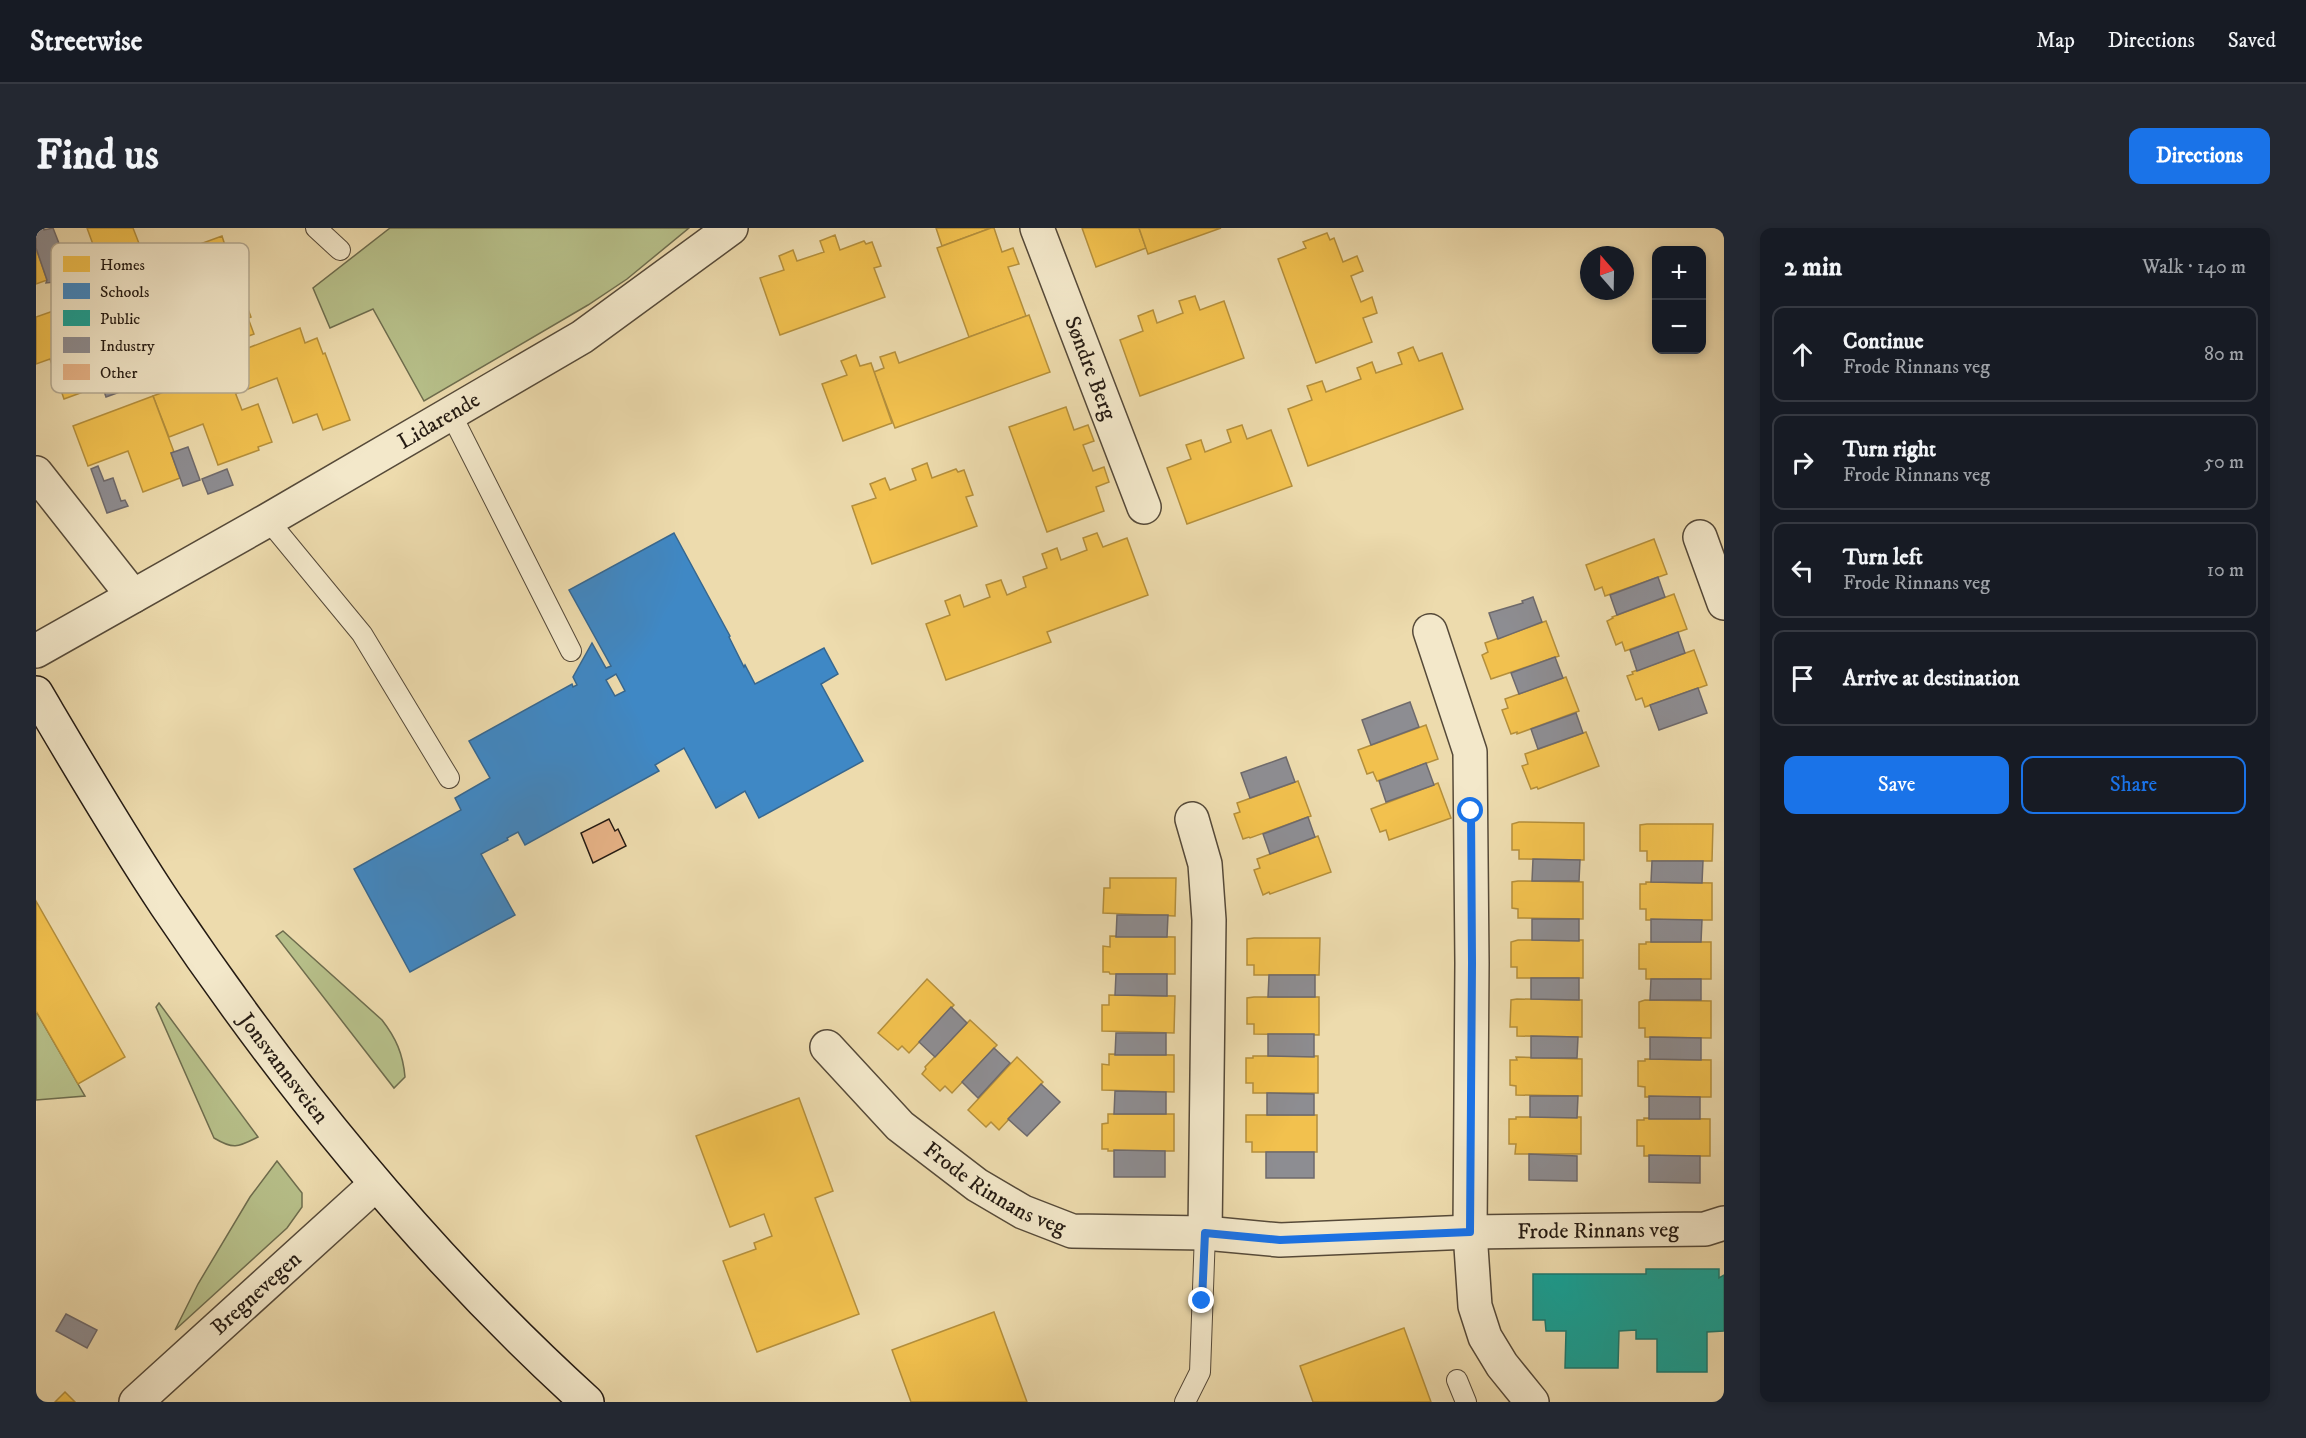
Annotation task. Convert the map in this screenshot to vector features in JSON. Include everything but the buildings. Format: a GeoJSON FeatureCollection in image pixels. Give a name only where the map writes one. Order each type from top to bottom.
{"type":"FeatureCollection","features":[{"type":"Feature","properties":{"kind":"street","name":"Lidarende"},"geometry":{"type":"LineString","coordinates":[[36,651],[582,337],[731,228]]}},
{"type":"Feature","properties":{"kind":"street","name":"Søndre Berg"},"geometry":{"type":"LineString","coordinates":[[1037,228],[1144,507]]}},
{"type":"Feature","properties":{"kind":"street"},"geometry":{"type":"LineString","coordinates":[[36,472],[134,596]]}},
{"type":"Feature","properties":{"kind":"street"},"geometry":{"type":"LineString","coordinates":[[1700,537],[1724,603]]}},
{"type":"Feature","properties":{"kind":"street"},"geometry":{"type":"LineString","coordinates":[[1430,631],[1470,752],[1472,963],[1470,1232],[1475,1306],[1485,1337],[1502,1365],[1532,1402]]}},
{"type":"Feature","properties":{"kind":"street","name":"Jonsvannsveien"},"geometry":{"type":"LineString","coordinates":[[36,693],[113,823],[225,991],[302,1094],[376,1184],[482,1298],[586,1402]]}},
{"type":"Feature","properties":{"kind":"street"},"geometry":{"type":"LineString","coordinates":[[1192,819],[1205,864],[1209,920],[1205,1233]]}},
{"type":"Feature","properties":{"kind":"street","name":"Frode Rinnans veg"},"geometry":{"type":"LineString","coordinates":[[827,1047],[900,1126],[977,1185],[1023,1212],[1072,1231],[1205,1233],[1280,1240],[1470,1232],[1705,1229],[1724,1222]]}},
{"type":"Feature","properties":{"kind":"street","name":"Bregnevegen"},"geometry":{"type":"LineString","coordinates":[[136,1402],[376,1184]]}},
{"type":"Feature","properties":{"kind":"lane"},"geometry":{"type":"LineString","coordinates":[[316,228],[340,250]]}},
{"type":"Feature","properties":{"kind":"lane"},"geometry":{"type":"LineString","coordinates":[[451,414],[571,651]]}},
{"type":"Feature","properties":{"kind":"lane"},"geometry":{"type":"LineString","coordinates":[[268,519],[362,634],[449,778]]}},
{"type":"Feature","properties":{"kind":"lane"},"geometry":{"type":"LineString","coordinates":[[1185,1402],[1200,1372],[1205,1233]]}},
{"type":"Feature","properties":{"kind":"lane"},"geometry":{"type":"LineString","coordinates":[[1457,1380],[1466,1402]]}},
{"type":"Feature","properties":{"kind":"green space"},"geometry":{"type":"Polygon","coordinates":[[[390,228],[689,228],[627,279],[588,305],[424,401],[373,309],[330,328],[313,288],[390,228]]]}},
{"type":"Feature","properties":{"kind":"green space"},"geometry":{"type":"Polygon","coordinates":[[[283,931],[387,1027],[401,1054],[405,1077],[394,1088],[276,936],[283,931]]]}},
{"type":"Feature","properties":{"kind":"green space"},"geometry":{"type":"Polygon","coordinates":[[[159,1003],[258,1137],[236,1146],[214,1138],[156,1007],[159,1003]]]}},
{"type":"Feature","properties":{"kind":"green space"},"geometry":{"type":"Polygon","coordinates":[[[36,1011],[78,1084],[85,1096],[36,1100],[36,1011]]]}},
{"type":"Feature","properties":{"kind":"green space"},"geometry":{"type":"Polygon","coordinates":[[[277,1161],[302,1193],[302,1207],[287,1228],[175,1330],[198,1284],[250,1197],[277,1161]]]}},
{"type":"Feature","properties":{"kind":"route"},"geometry":{"type":"LineString","coordinates":[[1202,1301],[1205,1233],[1280,1240],[1470,1232],[1471,811]]}}]}
